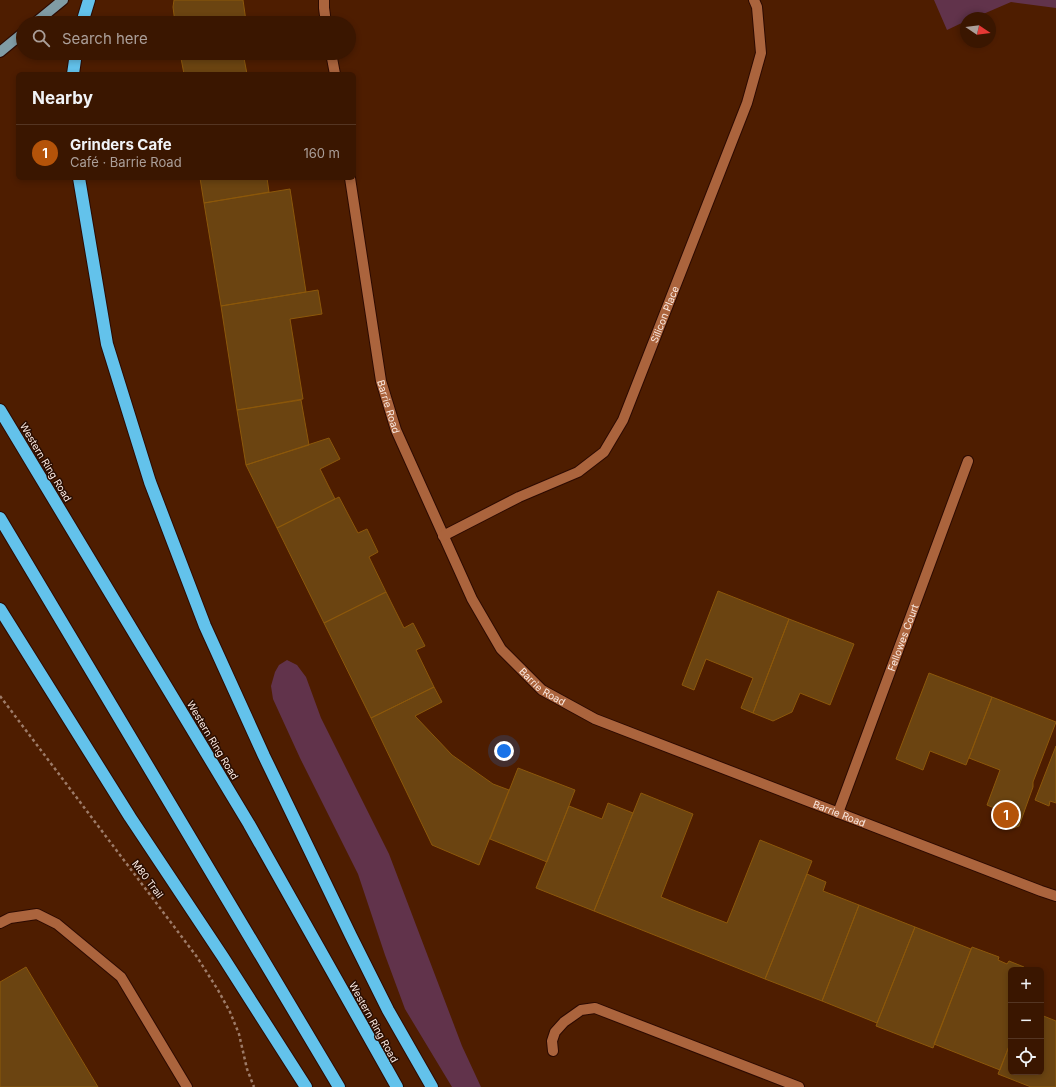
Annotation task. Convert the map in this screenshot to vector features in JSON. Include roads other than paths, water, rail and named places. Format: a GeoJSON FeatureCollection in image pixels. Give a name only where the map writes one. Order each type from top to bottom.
{"type":"FeatureCollection","features":[{"type":"Feature","properties":{"kind":"highway"},"geometry":{"type":"LineString","coordinates":[[84,16],[89,0]]}},
{"type":"Feature","properties":{"kind":"highway"},"geometry":{"type":"LineString","coordinates":[[73,72],[75,60]]}},
{"type":"Feature","properties":{"kind":"highway"},"geometry":{"type":"LineString","coordinates":[[79,180],[108,344],[150,482],[205,626],[264,756],[351,936],[388,1010],[432,1087]]}},
{"type":"Feature","properties":{"kind":"highway","name":"Western Ring Road"},"geometry":{"type":"LineString","coordinates":[[0,410],[249,824],[398,1087]]}},
{"type":"Feature","properties":{"kind":"highway"},"geometry":{"type":"LineString","coordinates":[[0,518],[339,1087]]}},
{"type":"Feature","properties":{"kind":"highway"},"geometry":{"type":"LineString","coordinates":[[0,609],[130,817],[306,1087]]}},
{"type":"Feature","properties":{"kind":"main road"},"geometry":{"type":"LineString","coordinates":[[44,16],[64,0]]}},
{"type":"Feature","properties":{"kind":"main road"},"geometry":{"type":"LineString","coordinates":[[0,52],[16,39]]}},
{"type":"Feature","properties":{"kind":"street"},"geometry":{"type":"LineString","coordinates":[[324,0],[325,16]]}},
{"type":"Feature","properties":{"kind":"street","name":"Silicon Place"},"geometry":{"type":"LineString","coordinates":[[443,536],[519,497],[578,472],[604,452],[623,420],[747,103],[761,53],[757,7],[754,0]]}},
{"type":"Feature","properties":{"kind":"street"},"geometry":{"type":"LineString","coordinates":[[332,60],[335,72]]}},
{"type":"Feature","properties":{"kind":"street","name":"Barrie Road"},"geometry":{"type":"LineString","coordinates":[[350,180],[381,381],[396,430],[472,599],[501,649],[542,690],[595,719],[1056,896]]}},
{"type":"Feature","properties":{"kind":"street","name":"Fellowes Court"},"geometry":{"type":"LineString","coordinates":[[838,813],[968,461]]}},
{"type":"Feature","properties":{"kind":"street"},"geometry":{"type":"LineString","coordinates":[[0,923],[10,918],[37,914],[57,924],[121,977],[187,1087]]}},
{"type":"Feature","properties":{"kind":"street"},"geometry":{"type":"LineString","coordinates":[[553,1051],[552,1041],[556,1032],[564,1022],[581,1010],[595,1008],[799,1087]]}},
{"type":"Feature","properties":{"kind":"place","name":"Grinders Cafe"},"geometry":{"type":"Point","coordinates":[1006,815]}}]}
